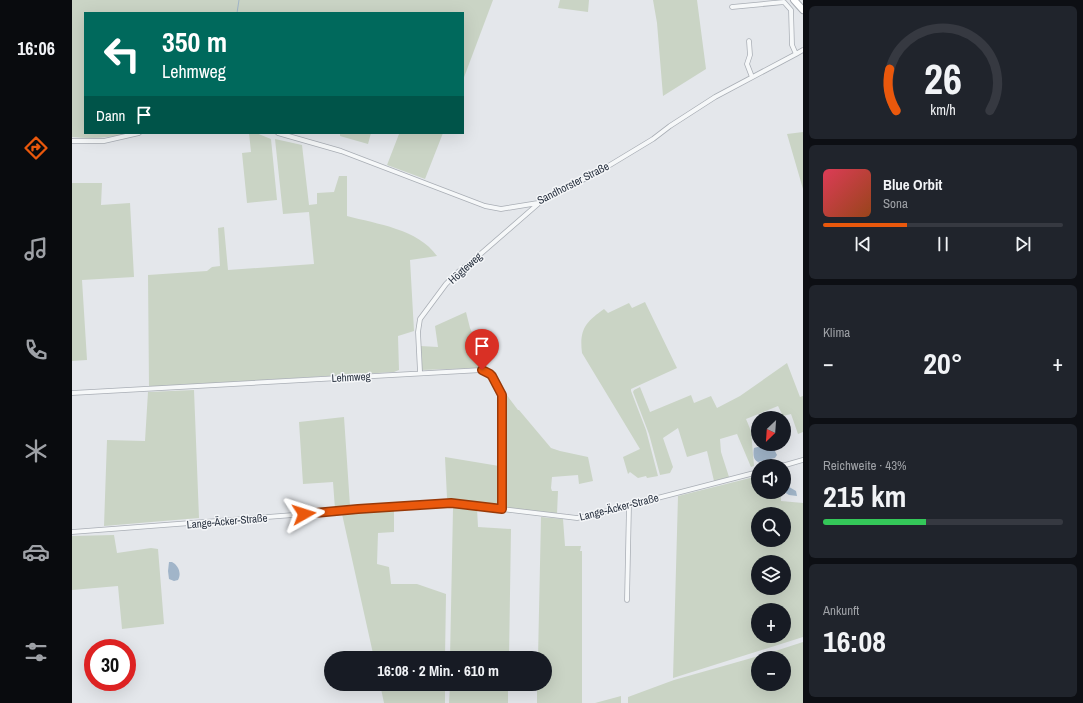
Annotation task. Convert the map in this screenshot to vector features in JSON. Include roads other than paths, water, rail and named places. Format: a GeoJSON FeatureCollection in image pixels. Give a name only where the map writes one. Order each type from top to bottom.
{"type":"FeatureCollection","features":[{"type":"Feature","properties":{"kind":"street"},"geometry":{"type":"LineString","coordinates":[[794,0],[803,10]]}},
{"type":"Feature","properties":{"kind":"street"},"geometry":{"type":"LineString","coordinates":[[732,7],[784,2],[791,10],[792,45],[796,54]]}},
{"type":"Feature","properties":{"kind":"street"},"geometry":{"type":"LineString","coordinates":[[749,41],[750,55],[747,64],[752,77]]}},
{"type":"Feature","properties":{"kind":"street","name":"Sandhorster Straße"},"geometry":{"type":"LineString","coordinates":[[282,134],[341,151],[485,206],[501,209],[538,203],[600,171],[653,139],[670,126],[715,97],[803,50]]}},
{"type":"Feature","properties":{"kind":"street"},"geometry":{"type":"LineString","coordinates":[[72,141],[104,141],[135,134]]}},
{"type":"Feature","properties":{"kind":"street","name":"Högteweg"},"geometry":{"type":"LineString","coordinates":[[420,372],[418,332],[420,318],[446,284],[458,272],[538,203]]}},
{"type":"Feature","properties":{"kind":"street","name":"Lehmweg"},"geometry":{"type":"LineString","coordinates":[[72,393],[420,372],[482,370],[492,376],[502,395],[502,509]]}},
{"type":"Feature","properties":{"kind":"street"},"geometry":{"type":"LineString","coordinates":[[791,463],[803,460]]}},
{"type":"Feature","properties":{"kind":"street","name":"Lange-Äcker-Straße"},"geometry":{"type":"LineString","coordinates":[[72,532],[443,503],[463,503],[577,518],[751,474]]}},
{"type":"Feature","properties":{"kind":"street"},"geometry":{"type":"LineString","coordinates":[[627,600],[629,506]]}},
{"type":"Feature","properties":{"kind":"water"},"geometry":{"type":"Polygon","coordinates":[[[775,451],[777,455],[775,458],[771,459],[755,459],[754,452],[775,451]]]}},
{"type":"Feature","properties":{"kind":"water"},"geometry":{"type":"Polygon","coordinates":[[[791,488],[796,491],[797,496],[791,495],[791,488]]]}},
{"type":"Feature","properties":{"kind":"water"},"geometry":{"type":"Polygon","coordinates":[[[169,562],[174,563],[178,567],[180,575],[178,580],[174,581],[169,579],[169,562]]]}},
{"type":"Feature","properties":{"kind":"waterway"},"geometry":{"type":"LineString","coordinates":[[237,12],[239,0]]}}]}
